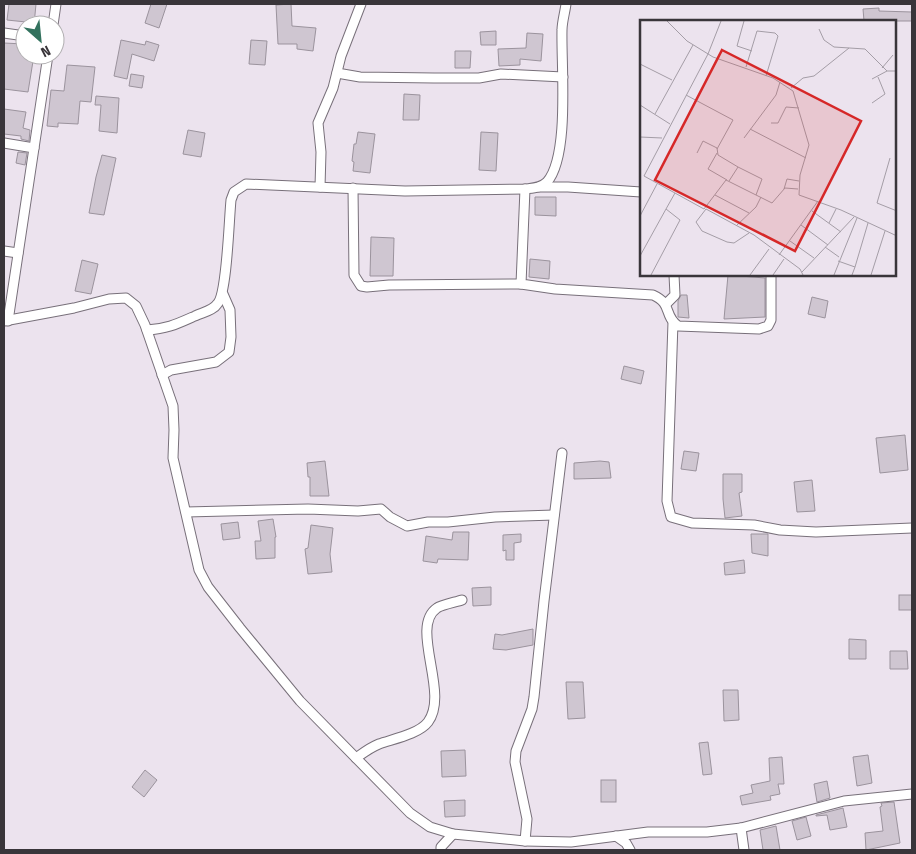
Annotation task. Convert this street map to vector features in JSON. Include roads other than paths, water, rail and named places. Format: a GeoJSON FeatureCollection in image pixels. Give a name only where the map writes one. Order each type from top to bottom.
{"type":"FeatureCollection","features":[{"type":"Feature","properties":{"kind":"street"},"geometry":{"type":"LineString","coordinates":[[320,187],[321,152],[318,123],[361,4]]}},
{"type":"Feature","properties":{"kind":"street"},"geometry":{"type":"LineString","coordinates":[[538,187],[545,184],[550,177],[558,150],[561,129],[563,77],[562,29],[566,4]]}},
{"type":"Feature","properties":{"kind":"street"},"geometry":{"type":"LineString","coordinates":[[46,65],[6,321],[109,299],[126,298],[136,306],[147,330],[173,406],[173,458],[199,570],[208,587],[300,701],[410,813],[430,827],[453,834],[525,841],[571,842],[648,832],[708,832],[741,828],[844,801],[912,794]]}},
{"type":"Feature","properties":{"kind":"street"},"geometry":{"type":"LineString","coordinates":[[336,73],[360,77],[479,78],[501,74],[563,77]]}},
{"type":"Feature","properties":{"kind":"street"},"geometry":{"type":"LineString","coordinates":[[4,143],[34,148]]}},
{"type":"Feature","properties":{"kind":"street"},"geometry":{"type":"LineString","coordinates":[[147,330],[163,329],[176,325],[211,310],[220,301],[223,294],[231,200],[234,192],[246,184],[405,191],[568,187],[640,192]]}},
{"type":"Feature","properties":{"kind":"street"},"geometry":{"type":"LineString","coordinates":[[353,188],[354,275],[361,286],[521,284],[556,289],[653,295],[662,299],[673,322],[667,501],[671,517],[692,523],[754,525],[780,530],[816,532],[912,528]]}},
{"type":"Feature","properties":{"kind":"street"},"geometry":{"type":"LineString","coordinates":[[521,284],[525,188]]}},
{"type":"Feature","properties":{"kind":"street"},"geometry":{"type":"LineString","coordinates":[[4,251],[18,254]]}},
{"type":"Feature","properties":{"kind":"street"},"geometry":{"type":"LineString","coordinates":[[666,304],[675,294],[674,276]]}},
{"type":"Feature","properties":{"kind":"street"},"geometry":{"type":"LineString","coordinates":[[673,322],[678,326],[759,329],[768,326],[771,320],[771,276]]}},
{"type":"Feature","properties":{"kind":"street"},"geometry":{"type":"LineString","coordinates":[[162,375],[171,370],[216,362],[229,352],[231,337],[230,310],[223,294]]}},
{"type":"Feature","properties":{"kind":"street"},"geometry":{"type":"LineString","coordinates":[[525,841],[526,819],[515,762],[516,751],[532,709],[534,697],[562,452]]}},
{"type":"Feature","properties":{"kind":"street"},"geometry":{"type":"LineString","coordinates":[[186,512],[308,509],[358,511],[381,509],[390,517],[407,526],[428,522],[554,515]]}},
{"type":"Feature","properties":{"kind":"street"},"geometry":{"type":"LineString","coordinates":[[356,758],[377,745],[408,734],[427,724],[435,710],[434,681],[428,651],[427,621],[437,608],[462,600]]}},
{"type":"Feature","properties":{"kind":"street"},"geometry":{"type":"LineString","coordinates":[[741,828],[744,850]]}},
{"type":"Feature","properties":{"kind":"street"},"geometry":{"type":"LineString","coordinates":[[441,850],[441,847],[453,834]]}},
{"type":"Feature","properties":{"kind":"street"},"geometry":{"type":"LineString","coordinates":[[616,836],[626,843],[630,850]]}}]}
